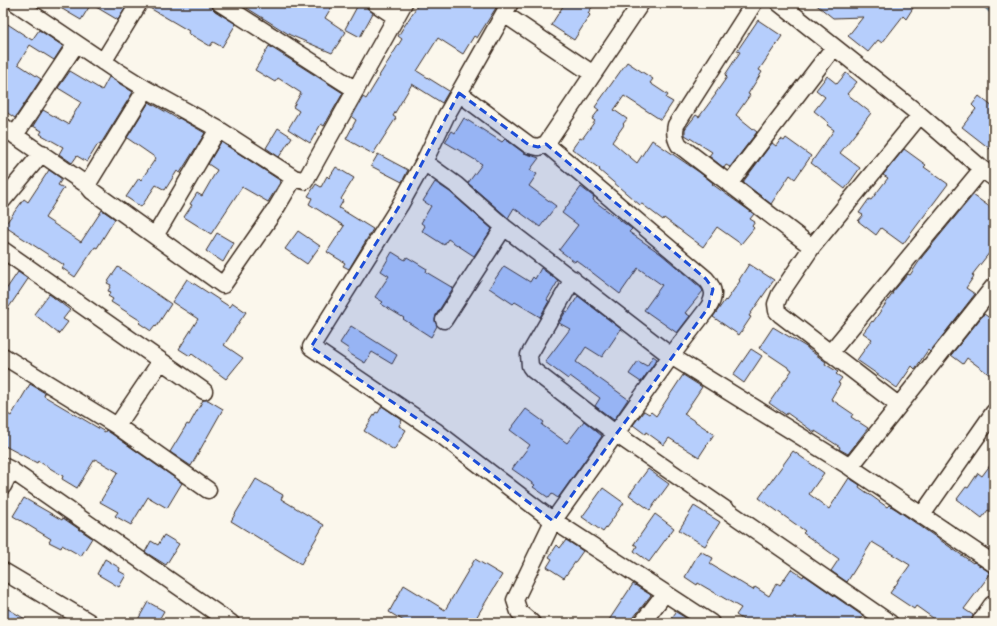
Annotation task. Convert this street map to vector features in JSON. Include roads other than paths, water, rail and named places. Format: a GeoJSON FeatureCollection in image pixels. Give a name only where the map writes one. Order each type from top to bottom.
{"type":"FeatureCollection","features":[{"type":"Feature","properties":{"kind":"main road"},"geometry":{"type":"LineString","coordinates":[[983,623],[994,607]]}},
{"type":"Feature","properties":{"kind":"street"},"geometry":{"type":"LineString","coordinates":[[16,3],[32,7],[76,44],[146,89],[218,129],[294,178],[305,181],[400,10],[375,3]]}},
{"type":"Feature","properties":{"kind":"street"},"geometry":{"type":"LineString","coordinates":[[103,62],[139,3]]}},
{"type":"Feature","properties":{"kind":"street"},"geometry":{"type":"LineString","coordinates":[[220,3],[356,90]]}},
{"type":"Feature","properties":{"kind":"street"},"geometry":{"type":"LineString","coordinates":[[459,93],[529,145],[538,148],[546,144],[640,3]]}},
{"type":"Feature","properties":{"kind":"street"},"geometry":{"type":"LineString","coordinates":[[754,3],[679,120],[675,130],[675,140],[679,145],[812,247]]}},
{"type":"Feature","properties":{"kind":"street"},"geometry":{"type":"LineString","coordinates":[[779,3],[920,115],[988,174],[830,353]]}},
{"type":"Feature","properties":{"kind":"street"},"geometry":{"type":"LineString","coordinates":[[593,74],[507,8],[446,116],[424,162],[400,205],[311,347],[437,432],[554,521],[711,623]]}},
{"type":"Feature","properties":{"kind":"street"},"geometry":{"type":"LineString","coordinates":[[76,44],[9,131],[87,185],[92,191],[224,285],[275,210],[294,178]]}},
{"type":"Feature","properties":{"kind":"street"},"geometry":{"type":"LineString","coordinates":[[729,184],[834,47]]}},
{"type":"Feature","properties":{"kind":"street"},"geometry":{"type":"LineString","coordinates":[[87,185],[146,89]]}},
{"type":"Feature","properties":{"kind":"street"},"geometry":{"type":"LineString","coordinates":[[898,405],[781,315],[776,308],[776,304],[780,294],[812,247],[920,115]]}},
{"type":"Feature","properties":{"kind":"street"},"geometry":{"type":"LineString","coordinates":[[155,236],[218,129]]}},
{"type":"Feature","properties":{"kind":"street"},"geometry":{"type":"LineString","coordinates":[[532,623],[519,612],[515,600],[554,521],[671,356],[712,302],[714,294],[711,284],[700,274],[546,144]]}},
{"type":"Feature","properties":{"kind":"street"},"geometry":{"type":"LineString","coordinates":[[3,200],[42,153]]}},
{"type":"Feature","properties":{"kind":"street"},"geometry":{"type":"LineString","coordinates":[[424,162],[456,185],[504,226],[671,356],[850,467],[994,564]]}},
{"type":"Feature","properties":{"kind":"street"},"geometry":{"type":"LineString","coordinates":[[444,320],[504,226]]}},
{"type":"Feature","properties":{"kind":"street"},"geometry":{"type":"LineString","coordinates":[[3,250],[204,391]]}},
{"type":"Feature","properties":{"kind":"street"},"geometry":{"type":"LineString","coordinates":[[573,280],[532,348],[529,355],[530,366],[533,370],[616,434],[890,623]]}},
{"type":"Feature","properties":{"kind":"street"},"geometry":{"type":"LineString","coordinates":[[850,467],[898,405],[989,303],[994,286]]}},
{"type":"Feature","properties":{"kind":"street"},"geometry":{"type":"LineString","coordinates":[[3,356],[117,426],[208,490]]}},
{"type":"Feature","properties":{"kind":"street"},"geometry":{"type":"LineString","coordinates":[[117,426],[161,361]]}},
{"type":"Feature","properties":{"kind":"street"},"geometry":{"type":"LineString","coordinates":[[922,515],[994,412]]}},
{"type":"Feature","properties":{"kind":"street"},"geometry":{"type":"LineString","coordinates":[[3,486],[7,468],[226,622]]}},
{"type":"Feature","properties":{"kind":"street"},"geometry":{"type":"LineString","coordinates":[[3,571],[89,622]]}},
{"type":"Feature","properties":{"kind":"street"},"geometry":{"type":"LineString","coordinates":[[642,623],[665,593]]}},
{"type":"Feature","properties":{"kind":"waterway"},"geometry":{"type":"LineString","coordinates":[[982,3],[994,14]]}}]}
